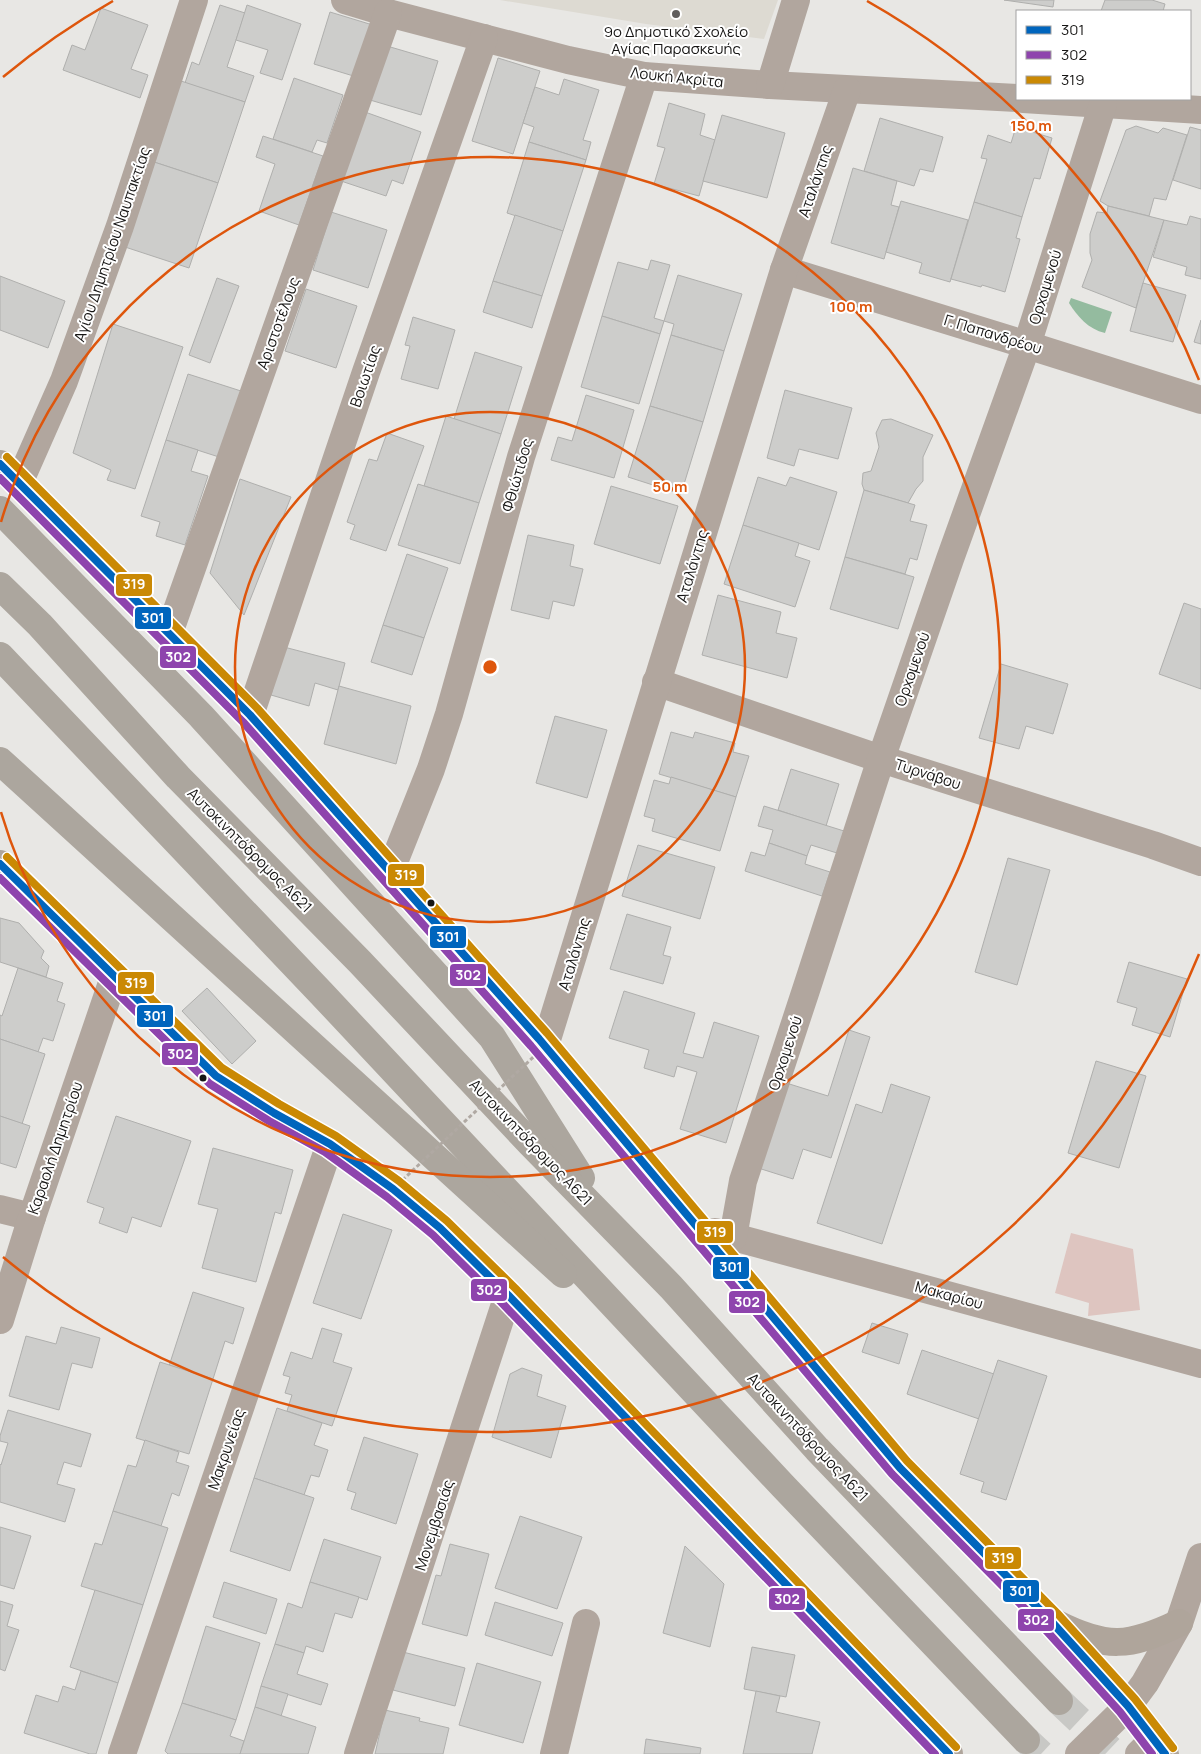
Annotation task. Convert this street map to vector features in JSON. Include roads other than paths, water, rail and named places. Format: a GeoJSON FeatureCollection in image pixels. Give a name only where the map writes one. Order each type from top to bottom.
{"type":"FeatureCollection","features":[{"type":"Feature","properties":{"kind":"highway"},"geometry":{"type":"LineString","coordinates":[[0,510],[201,716],[492,1037],[606,1220]]}},
{"type":"Feature","properties":{"kind":"highway","name":"Αυτοκινητόδρομος Α621"},"geometry":{"type":"LineString","coordinates":[[0,586],[40,625],[178,777],[360,962],[531,1144],[671,1287],[817,1449],[1060,1701]]}},
{"type":"Feature","properties":{"kind":"highway"},"geometry":{"type":"LineString","coordinates":[[0,656],[321,993],[783,1486],[1026,1740]]}},
{"type":"Feature","properties":{"kind":"highway"},"geometry":{"type":"LineString","coordinates":[[0,761],[601,1309],[636,1328]]}},
{"type":"Feature","properties":{"kind":"main road"},"geometry":{"type":"LineString","coordinates":[[0,464],[250,715],[544,1046],[900,1468],[1050,1620],[1128,1706],[1152,1749]]}},
{"type":"Feature","properties":{"kind":"main road"},"geometry":{"type":"LineString","coordinates":[[0,864],[216,1076],[274,1113],[330,1144],[393,1190],[440,1228],[508,1295],[949,1754]]}},
{"type":"Feature","properties":{"kind":"main road"},"geometry":{"type":"LineString","coordinates":[[1050,1620],[1082,1636],[1115,1643],[1136,1640],[1158,1633],[1179,1623]]}},
{"type":"Feature","properties":{"kind":"street","name":"Αγίου Δημητρίου Ναυπακτίας"},"geometry":{"type":"LineString","coordinates":[[19,484],[68,372],[120,226],[194,0]]}},
{"type":"Feature","properties":{"kind":"street","name":"Λουκή Ακρίτα"},"geometry":{"type":"LineString","coordinates":[[344,0],[388,14],[568,60],[644,76],[847,90],[1016,98]]}},
{"type":"Feature","properties":{"kind":"street"},"geometry":{"type":"LineString","coordinates":[[770,85],[796,0]]}},
{"type":"Feature","properties":{"kind":"street","name":"Αριστοτέλους"},"geometry":{"type":"LineString","coordinates":[[168,633],[388,14]]}},
{"type":"Feature","properties":{"kind":"street","name":"Βοιωτίας"},"geometry":{"type":"LineString","coordinates":[[250,715],[366,372],[484,38]]}},
{"type":"Feature","properties":{"kind":"street","name":"Φθιώτιδος"},"geometry":{"type":"LineString","coordinates":[[390,872],[431,769],[522,457],[644,76]]}},
{"type":"Feature","properties":{"kind":"street","name":"Αταλάντης"},"geometry":{"type":"LineString","coordinates":[[544,1046],[784,270],[847,90]]}},
{"type":"Feature","properties":{"kind":"street"},"geometry":{"type":"LineString","coordinates":[[1039,100],[1201,110]]}},
{"type":"Feature","properties":{"kind":"street","name":"Ορχομενού"},"geometry":{"type":"LineString","coordinates":[[733,1237],[743,1181],[881,759],[1027,344],[1103,104]]}},
{"type":"Feature","properties":{"kind":"street","name":"Γ. Παπανδρέου"},"geometry":{"type":"LineString","coordinates":[[784,270],[1027,344],[1201,400]]}},
{"type":"Feature","properties":{"kind":"street","name":"Τυρνάβου"},"geometry":{"type":"LineString","coordinates":[[656,682],[881,759],[1201,862]]}},
{"type":"Feature","properties":{"kind":"street","name":"Καραολή Δημητρίου"},"geometry":{"type":"LineString","coordinates":[[0,1320],[32,1217],[114,977]]}},
{"type":"Feature","properties":{"kind":"street","name":"Μακρυνείας"},"geometry":{"type":"LineString","coordinates":[[122,1754],[330,1144]]}},
{"type":"Feature","properties":{"kind":"street"},"geometry":{"type":"LineString","coordinates":[[0,1209],[32,1217]]}},
{"type":"Feature","properties":{"kind":"street","name":"Μακαρίου"},"geometry":{"type":"LineString","coordinates":[[697,1228],[1201,1364]]}},
{"type":"Feature","properties":{"kind":"street","name":"Μονεμβασιάς"},"geometry":{"type":"LineString","coordinates":[[358,1754],[508,1295]]}},
{"type":"Feature","properties":{"kind":"street"},"geometry":{"type":"LineString","coordinates":[[1079,1754],[1128,1706],[1150,1675],[1179,1623],[1201,1557]]}},
{"type":"Feature","properties":{"kind":"street"},"geometry":{"type":"LineString","coordinates":[[554,1754],[586,1623]]}},
{"type":"Feature","properties":{"kind":"tunnel"},"geometry":{"type":"LineString","coordinates":[[1059,1701],[1115,1754]]}},
{"type":"Feature","properties":{"kind":"tunnel"},"geometry":{"type":"LineString","coordinates":[[1026,1740],[1041,1754]]}},
{"type":"Feature","properties":{"kind":"place","name":"9ο Δημοτικό Σχολείο Αγίας Παρασκευής"},"geometry":{"type":"Point","coordinates":[676,14]}}]}
